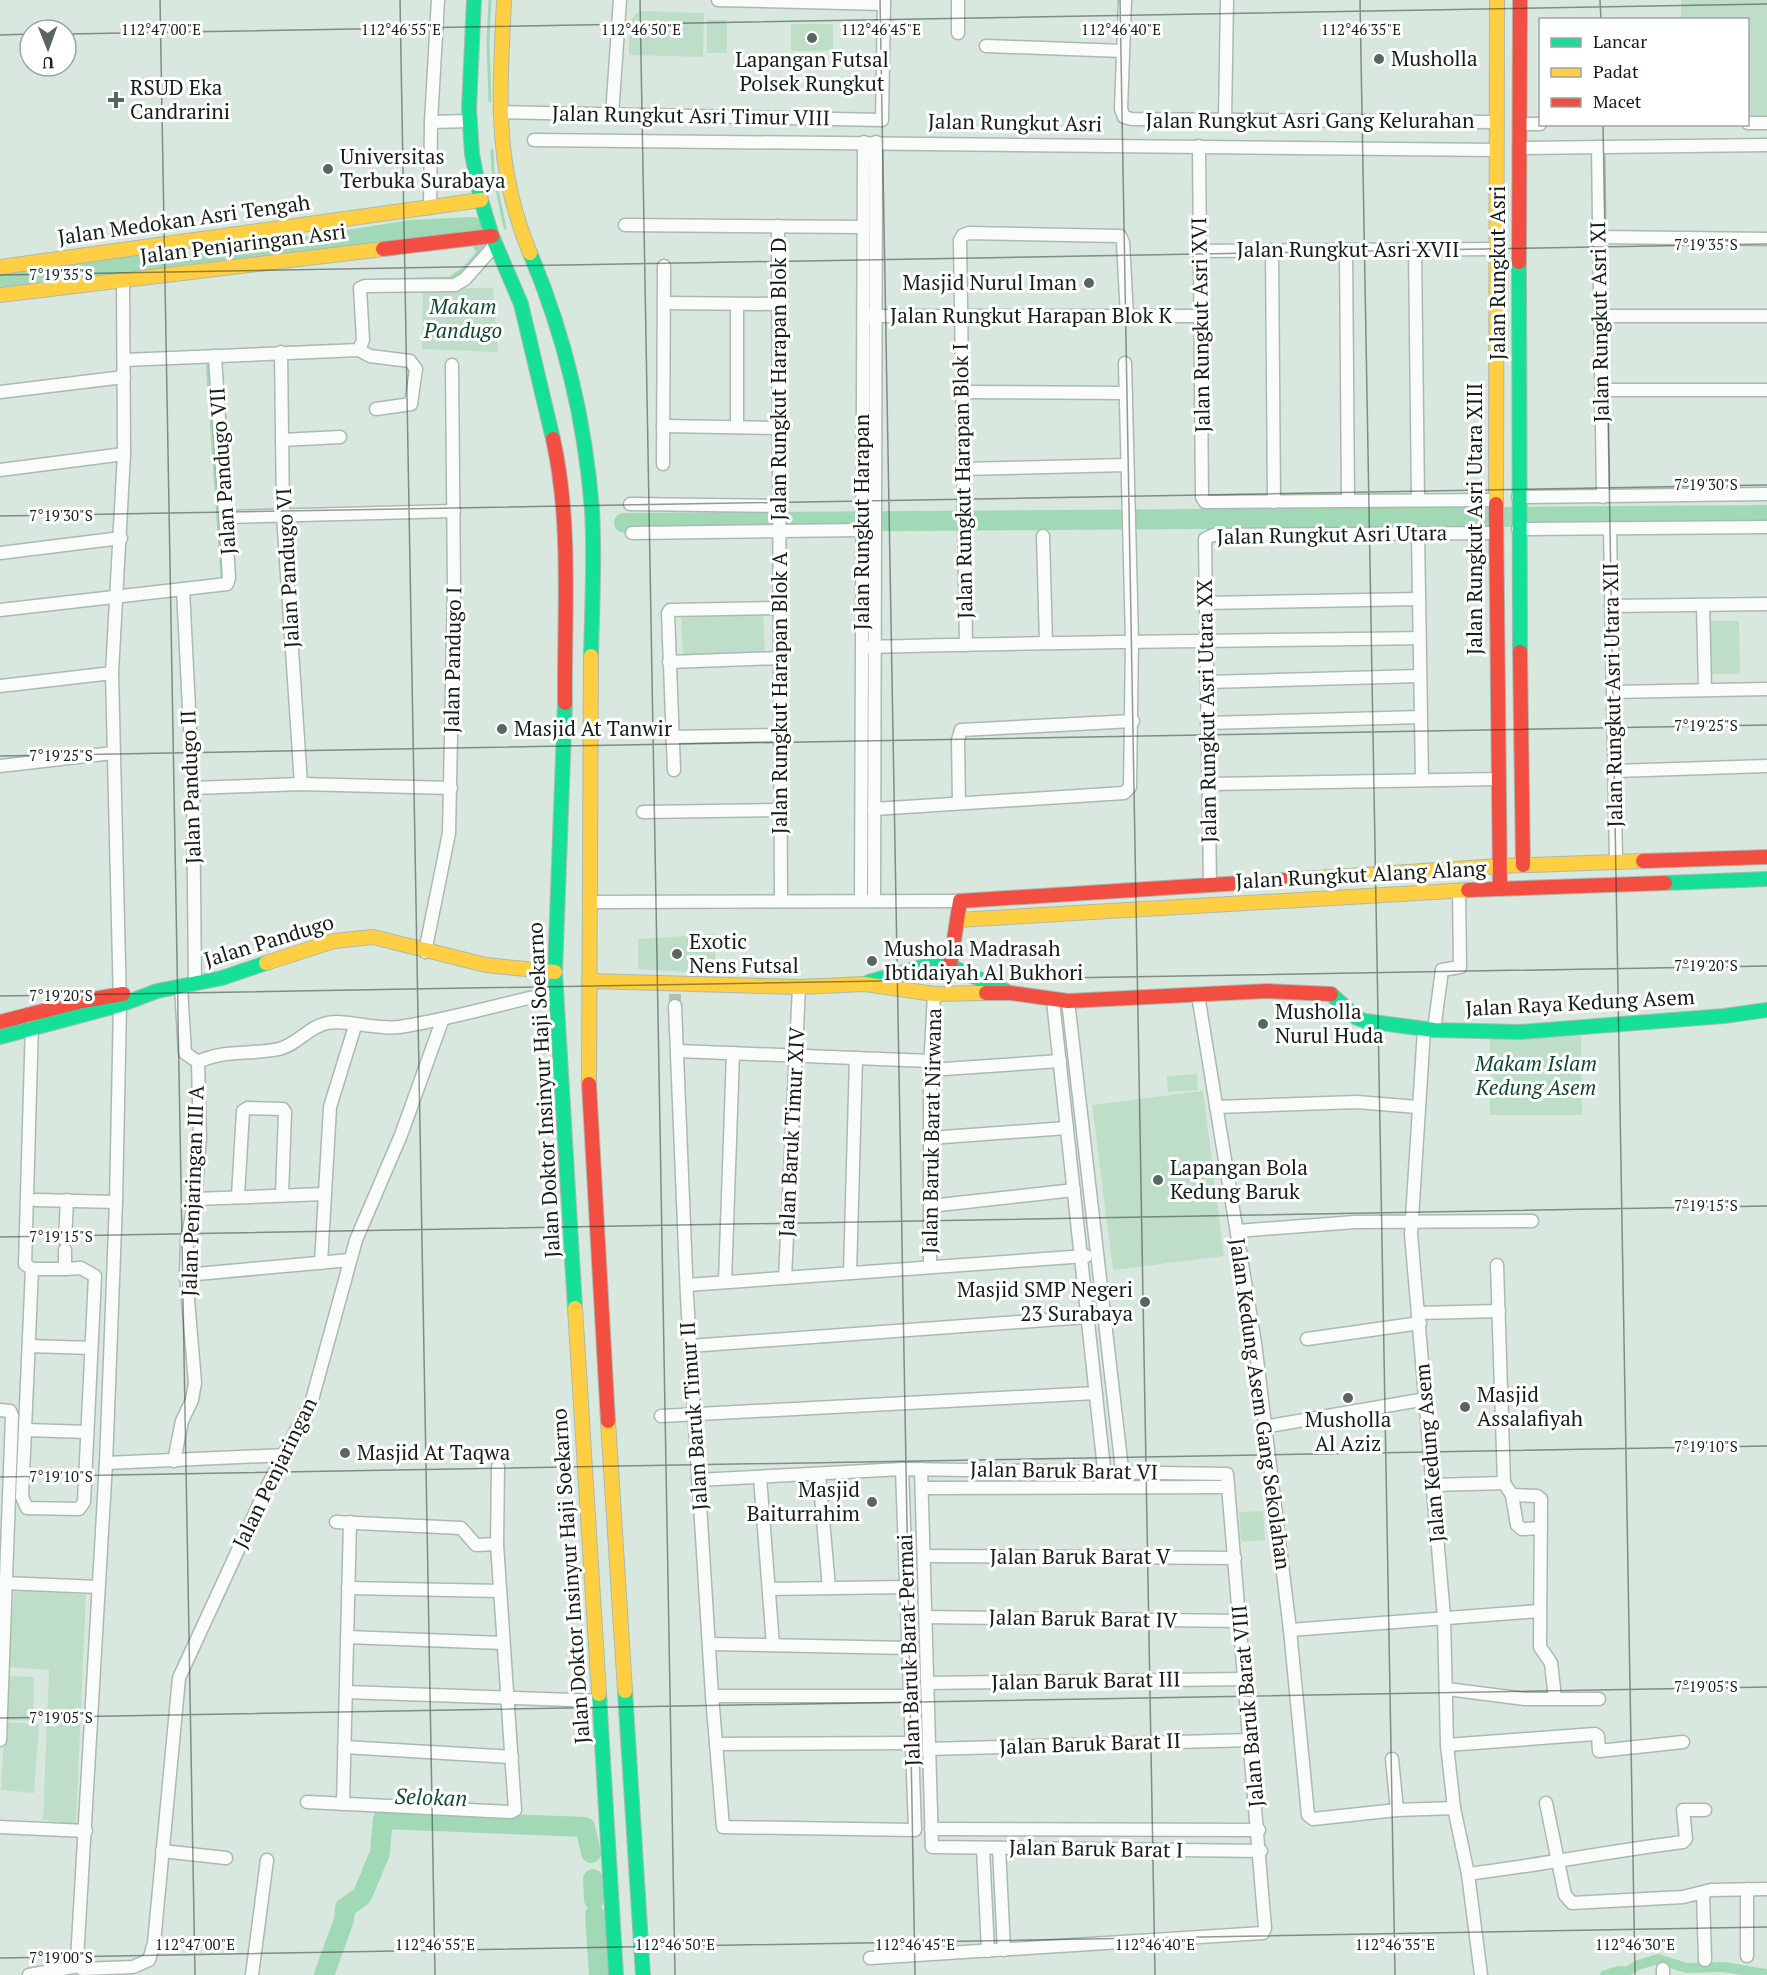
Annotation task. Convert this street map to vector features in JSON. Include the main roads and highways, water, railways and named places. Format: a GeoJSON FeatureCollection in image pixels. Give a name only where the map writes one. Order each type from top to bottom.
{"type":"FeatureCollection","features":[{"type":"Feature","properties":{"kind":"waterway"},"geometry":{"type":"LineString","coordinates":[[490,0],[488,41],[490,101]]}},
{"type":"Feature","properties":{"kind":"waterway"},"geometry":{"type":"LineString","coordinates":[[492,150],[493,170],[505,228]]}},
{"type":"Feature","properties":{"kind":"waterway"},"geometry":{"type":"LineString","coordinates":[[0,281],[110,267],[194,264],[412,230],[473,227],[484,246]]}},
{"type":"Feature","properties":{"kind":"waterway"},"geometry":{"type":"LineString","coordinates":[[379,280],[450,278],[463,269],[484,246]]}},
{"type":"Feature","properties":{"kind":"waterway"},"geometry":{"type":"LineString","coordinates":[[227,350],[334,345]]}},
{"type":"Feature","properties":{"kind":"waterway"},"geometry":{"type":"LineString","coordinates":[[207,361],[222,577]]}},
{"type":"Feature","properties":{"kind":"waterway"},"geometry":{"type":"LineString","coordinates":[[624,523],[1767,515]]}},
{"type":"Feature","properties":{"kind":"waterway","name":"Selokan"},"geometry":{"type":"LineString","coordinates":[[324,1975],[344,1920],[345,1908],[362,1896],[380,1853],[383,1819],[585,1827],[591,1853]]}},
{"type":"Feature","properties":{"kind":"waterway","name":"Selokan"},"geometry":{"type":"LineString","coordinates":[[593,1879],[594,1900]]}},
{"type":"Feature","properties":{"kind":"waterway","name":"Selokan"},"geometry":{"type":"LineString","coordinates":[[595,1915],[599,1975]]}},
{"type":"Feature","properties":{"kind":"waterway","name":"Selokan"},"geometry":{"type":"LineString","coordinates":[[1605,1975],[1619,1971],[1626,1972],[1638,1965],[1658,1959],[1687,1968],[1723,1967],[1767,1974]]}},
{"type":"Feature","properties":{"kind":"tunnel"},"geometry":{"type":"LineString","coordinates":[[675,994],[675,1006]]}},
{"type":"Feature","properties":{"kind":"place","name":"Lapangan Futsal Polsek Rungkut"},"geometry":{"type":"Point","coordinates":[812,38]}},
{"type":"Feature","properties":{"kind":"place","name":"Musholla"},"geometry":{"type":"Point","coordinates":[1379,59]}},
{"type":"Feature","properties":{"kind":"place","name":"RSUD Eka Candrarini"},"geometry":{"type":"Point","coordinates":[116,100]}},
{"type":"Feature","properties":{"kind":"place","name":"Universitas Terbuka Surabaya"},"geometry":{"type":"Point","coordinates":[328,169]}},
{"type":"Feature","properties":{"kind":"place","name":"Masjid Nurul Iman"},"geometry":{"type":"Point","coordinates":[1089,283]}},
{"type":"Feature","properties":{"kind":"place","name":"Masjid At Tanwir"},"geometry":{"type":"Point","coordinates":[502,729]}},
{"type":"Feature","properties":{"kind":"place","name":"Exotic Nens Futsal"},"geometry":{"type":"Point","coordinates":[677,954]}},
{"type":"Feature","properties":{"kind":"place","name":"Mushola Madrasah Ibtidaiyah Al Bukhori"},"geometry":{"type":"Point","coordinates":[872,961]}},
{"type":"Feature","properties":{"kind":"place","name":"Musholla Nurul Huda"},"geometry":{"type":"Point","coordinates":[1263,1024]}},
{"type":"Feature","properties":{"kind":"place","name":"Lapangan Bola Kedung Baruk"},"geometry":{"type":"Point","coordinates":[1158,1180]}},
{"type":"Feature","properties":{"kind":"place","name":"Masjid SMP Negeri 23 Surabaya"},"geometry":{"type":"Point","coordinates":[1145,1302]}},
{"type":"Feature","properties":{"kind":"place","name":"Musholla Al Aziz"},"geometry":{"type":"Point","coordinates":[1348,1398]}},
{"type":"Feature","properties":{"kind":"place","name":"Masjid Assalafiyah"},"geometry":{"type":"Point","coordinates":[1465,1407]}},
{"type":"Feature","properties":{"kind":"place","name":"Masjid At Taqwa"},"geometry":{"type":"Point","coordinates":[345,1453]}},
{"type":"Feature","properties":{"kind":"place","name":"Masjid Baiturrahim"},"geometry":{"type":"Point","coordinates":[872,1502]}},
{"type":"Feature","properties":{"kind":"park label","name":"Makam Pandugo"},"geometry":{"type":"Point","coordinates":[463,319]}},
{"type":"Feature","properties":{"kind":"park label","name":"Makam Islam Kedung Asem"},"geometry":{"type":"Point","coordinates":[1536,1076]}}]}
